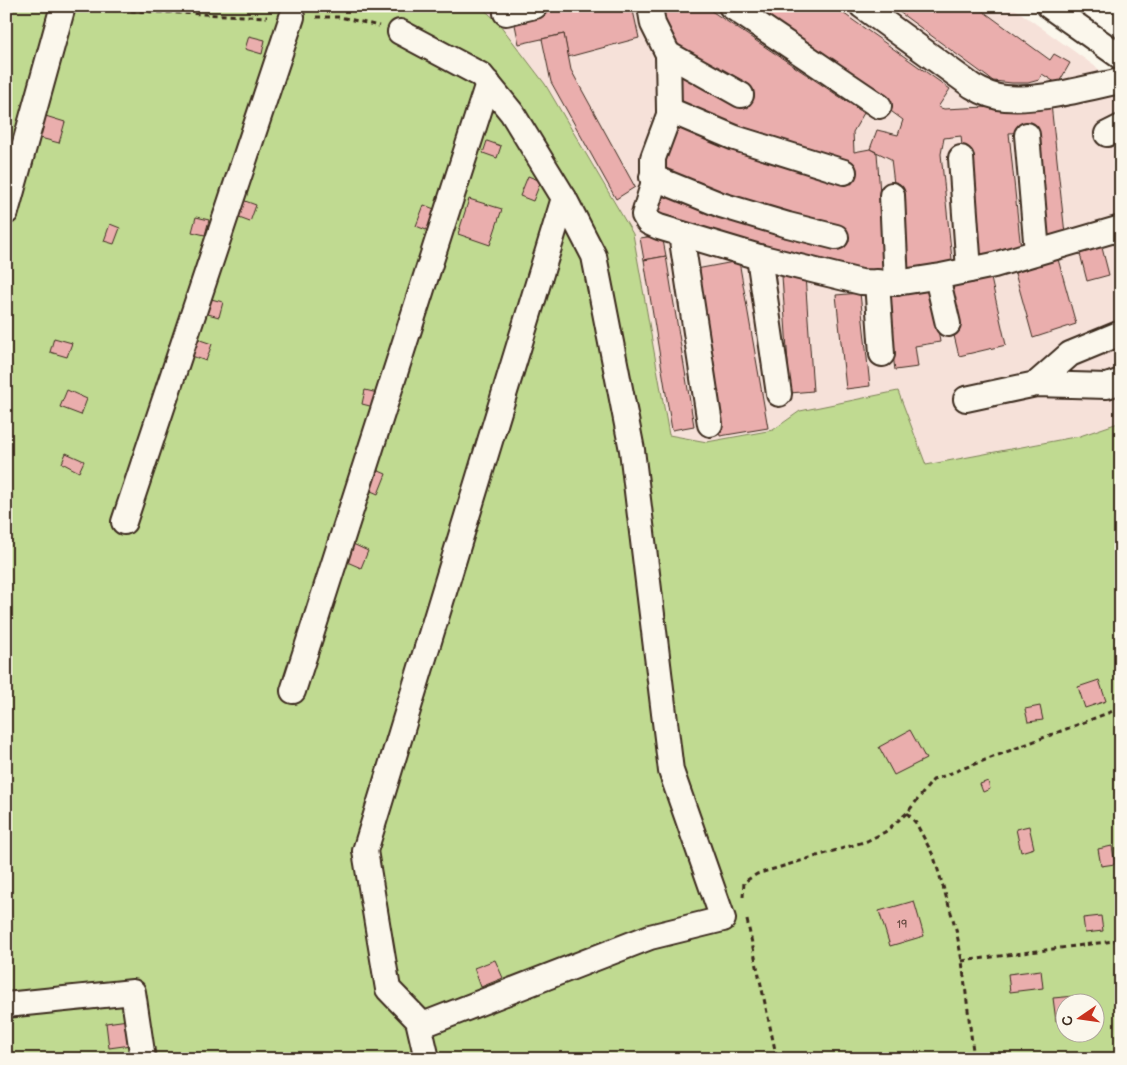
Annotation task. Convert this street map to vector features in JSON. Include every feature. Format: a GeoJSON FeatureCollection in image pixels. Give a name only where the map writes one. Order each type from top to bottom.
{"type":"FeatureCollection","features":[{"type":"Feature","properties":{"kind":"street"},"geometry":{"type":"LineString","coordinates":[[6,212],[63,6]]}},
{"type":"Feature","properties":{"kind":"street"},"geometry":{"type":"LineString","coordinates":[[506,13],[535,6]]}},
{"type":"Feature","properties":{"kind":"street"},"geometry":{"type":"LineString","coordinates":[[650,6],[653,24],[668,54],[669,115],[653,158],[653,185],[644,215],[648,222],[759,258],[861,282],[887,282],[937,277],[1037,252],[1121,228]]}},
{"type":"Feature","properties":{"kind":"street"},"geometry":{"type":"LineString","coordinates":[[731,6],[879,106]]}},
{"type":"Feature","properties":{"kind":"street"},"geometry":{"type":"LineString","coordinates":[[862,6],[972,86],[987,94],[1004,98],[1036,97],[1121,81]]}},
{"type":"Feature","properties":{"kind":"street"},"geometry":{"type":"LineString","coordinates":[[1048,6],[1121,57]]}},
{"type":"Feature","properties":{"kind":"street"},"geometry":{"type":"LineString","coordinates":[[124,522],[292,17]]}},
{"type":"Feature","properties":{"kind":"street"},"geometry":{"type":"LineString","coordinates":[[400,32],[480,75],[488,84],[512,113],[564,198],[594,256],[632,450],[671,771],[723,919],[650,937],[420,1026]]}},
{"type":"Feature","properties":{"kind":"street"},"geometry":{"type":"LineString","coordinates":[[668,54],[741,95]]}},
{"type":"Feature","properties":{"kind":"street"},"geometry":{"type":"LineString","coordinates":[[293,692],[488,84]]}},
{"type":"Feature","properties":{"kind":"street"},"geometry":{"type":"LineString","coordinates":[[669,110],[735,138],[844,172]]}},
{"type":"Feature","properties":{"kind":"street"},"geometry":{"type":"LineString","coordinates":[[1027,135],[1037,252]]}},
{"type":"Feature","properties":{"kind":"street"},"geometry":{"type":"LineString","coordinates":[[961,158],[969,270]]}},
{"type":"Feature","properties":{"kind":"street"},"geometry":{"type":"LineString","coordinates":[[652,177],[721,205],[836,237]]}},
{"type":"Feature","properties":{"kind":"street"},"geometry":{"type":"LineString","coordinates":[[882,354],[892,195]]}},
{"type":"Feature","properties":{"kind":"street"},"geometry":{"type":"LineString","coordinates":[[426,1059],[418,1020],[388,989],[366,852],[564,198]]}},
{"type":"Feature","properties":{"kind":"street"},"geometry":{"type":"LineString","coordinates":[[681,234],[710,424]]}},
{"type":"Feature","properties":{"kind":"street"},"geometry":{"type":"LineString","coordinates":[[759,258],[779,394]]}},
{"type":"Feature","properties":{"kind":"street"},"geometry":{"type":"LineString","coordinates":[[937,277],[948,324]]}},
{"type":"Feature","properties":{"kind":"street"},"geometry":{"type":"LineString","coordinates":[[1036,384],[1070,354],[1121,333]]}},
{"type":"Feature","properties":{"kind":"street"},"geometry":{"type":"LineString","coordinates":[[966,399],[1036,384],[1107,386],[1121,382]]}},
{"type":"Feature","properties":{"kind":"street"},"geometry":{"type":"LineString","coordinates":[[6,1005],[133,992],[142,1059]]}},
{"type":"Feature","properties":{"kind":"path"},"geometry":{"type":"LineString","coordinates":[[84,6],[92,10],[340,17],[400,32]]}},
{"type":"Feature","properties":{"kind":"path"},"geometry":{"type":"LineString","coordinates":[[744,904],[742,895],[744,882],[757,874],[867,841],[885,832],[907,813],[933,780],[1121,708]]}},
{"type":"Feature","properties":{"kind":"path"},"geometry":{"type":"LineString","coordinates":[[907,813],[916,823],[934,857],[956,929],[962,961],[974,1059]]}},
{"type":"Feature","properties":{"kind":"path"},"geometry":{"type":"LineString","coordinates":[[746,914],[777,1059]]}},
{"type":"Feature","properties":{"kind":"path"},"geometry":{"type":"LineString","coordinates":[[962,961],[1121,940]]}},
{"type":"Feature","properties":{"kind":"shaded area"},"geometry":{"type":"Polygon","coordinates":[[[480,6],[1011,6],[1121,85],[1121,422],[1080,436],[925,465],[800,411],[773,430],[707,442],[669,435],[633,234],[545,84],[497,21],[480,6]]]}},
{"type":"Feature","properties":{"kind":"green space"},"geometry":{"type":"Polygon","coordinates":[[[6,6],[480,6],[497,21],[545,84],[633,234],[669,435],[707,442],[773,430],[800,411],[898,391],[926,465],[1080,436],[1121,422],[1121,1059],[6,1059],[6,6]]]}},
{"type":"Feature","properties":{"kind":"building"},"geometry":{"type":"Polygon","coordinates":[[[574,6],[632,6],[639,38],[568,57],[564,34],[519,44],[514,20],[574,6]]]}},
{"type":"Feature","properties":{"kind":"building"},"geometry":{"type":"Polygon","coordinates":[[[654,6],[704,6],[864,113],[853,132],[854,152],[870,149],[877,153],[886,273],[859,276],[649,216],[658,193],[761,226],[697,187],[655,165],[671,124],[782,165],[852,184],[849,163],[725,125],[670,97],[673,70],[748,108],[754,95],[664,36],[654,6]]]}},
{"type":"Feature","properties":{"kind":"building"},"geometry":{"type":"Polygon","coordinates":[[[747,6],[833,6],[950,89],[938,107],[944,109],[1051,104],[1065,234],[1040,241],[1028,132],[1009,133],[1021,250],[973,256],[961,136],[944,138],[941,154],[953,269],[905,275],[891,159],[870,149],[877,130],[898,135],[903,120],[747,6]]]}},
{"type":"Feature","properties":{"kind":"building"},"geometry":{"type":"Polygon","coordinates":[[[891,6],[976,6],[1050,60],[1054,54],[1070,63],[1058,84],[1042,74],[1039,80],[1028,83],[993,81],[891,6]]]}},
{"type":"Feature","properties":{"kind":"building"},"geometry":{"type":"Polygon","coordinates":[[[564,34],[571,70],[635,187],[616,199],[551,82],[542,39],[564,34]]]}},
{"type":"Feature","properties":{"kind":"building"},"geometry":{"type":"Polygon","coordinates":[[[249,36],[265,40],[262,54],[245,49],[249,36]]]}},
{"type":"Feature","properties":{"kind":"building"},"geometry":{"type":"Polygon","coordinates":[[[39,114],[65,122],[59,143],[33,136],[39,114]]]}},
{"type":"Feature","properties":{"kind":"building"},"geometry":{"type":"Polygon","coordinates":[[[487,141],[501,146],[497,158],[483,153],[487,141]]]}},
{"type":"Feature","properties":{"kind":"building"},"geometry":{"type":"Polygon","coordinates":[[[528,176],[541,181],[533,201],[520,196],[528,176]]]}},
{"type":"Feature","properties":{"kind":"building"},"geometry":{"type":"Polygon","coordinates":[[[237,198],[256,205],[250,222],[231,215],[237,198]]]}},
{"type":"Feature","properties":{"kind":"building"},"geometry":{"type":"Polygon","coordinates":[[[469,199],[502,209],[490,245],[458,234],[469,199]]]}},
{"type":"Feature","properties":{"kind":"building"},"geometry":{"type":"Polygon","coordinates":[[[424,205],[442,212],[434,233],[416,226],[424,205]]]}},
{"type":"Feature","properties":{"kind":"building"},"geometry":{"type":"Polygon","coordinates":[[[196,217],[209,220],[205,235],[192,232],[196,217]]]}},
{"type":"Feature","properties":{"kind":"building"},"geometry":{"type":"Polygon","coordinates":[[[110,224],[120,228],[114,244],[104,241],[110,224]]]}},
{"type":"Feature","properties":{"kind":"building"},"geometry":{"type":"Polygon","coordinates":[[[662,235],[666,256],[644,260],[640,238],[662,235]]]}},
{"type":"Feature","properties":{"kind":"building"},"geometry":{"type":"Polygon","coordinates":[[[1100,240],[1109,275],[1087,281],[1078,246],[1100,240]]]}},
{"type":"Feature","properties":{"kind":"building"},"geometry":{"type":"Polygon","coordinates":[[[1056,252],[1076,324],[1033,338],[1013,266],[1056,252]]]}},
{"type":"Feature","properties":{"kind":"building"},"geometry":{"type":"Polygon","coordinates":[[[666,256],[694,426],[672,430],[644,260],[666,256]]]}},
{"type":"Feature","properties":{"kind":"building"},"geometry":{"type":"Polygon","coordinates":[[[739,261],[768,428],[720,436],[691,270],[739,261]]]}},
{"type":"Feature","properties":{"kind":"building"},"geometry":{"type":"Polygon","coordinates":[[[990,274],[1006,345],[959,356],[942,286],[990,274]]]}},
{"type":"Feature","properties":{"kind":"building"},"geometry":{"type":"Polygon","coordinates":[[[805,275],[813,391],[790,393],[782,276],[805,275]]]}},
{"type":"Feature","properties":{"kind":"building"},"geometry":{"type":"Polygon","coordinates":[[[932,289],[940,342],[915,346],[918,367],[895,370],[885,295],[932,289]]]}},
{"type":"Feature","properties":{"kind":"building"},"geometry":{"type":"Polygon","coordinates":[[[860,293],[870,386],[846,389],[836,295],[860,293]]]}},
{"type":"Feature","properties":{"kind":"building"},"geometry":{"type":"Polygon","coordinates":[[[207,298],[223,302],[219,317],[204,313],[207,298]]]}},
{"type":"Feature","properties":{"kind":"building"},"geometry":{"type":"Polygon","coordinates":[[[54,338],[72,343],[67,357],[50,352],[54,338]]]}},
{"type":"Feature","properties":{"kind":"building"},"geometry":{"type":"Polygon","coordinates":[[[197,339],[212,344],[206,361],[192,356],[197,339]]]}},
{"type":"Feature","properties":{"kind":"building"},"geometry":{"type":"Polygon","coordinates":[[[67,390],[87,399],[81,415],[60,407],[67,390]]]}},
{"type":"Feature","properties":{"kind":"building"},"geometry":{"type":"Polygon","coordinates":[[[365,390],[386,395],[382,409],[362,404],[365,390]]]}},
{"type":"Feature","properties":{"kind":"building"},"geometry":{"type":"Polygon","coordinates":[[[66,453],[84,461],[79,472],[62,463],[66,453]]]}},
{"type":"Feature","properties":{"kind":"building"},"geometry":{"type":"Polygon","coordinates":[[[372,468],[386,474],[378,494],[364,488],[372,468]]]}},
{"type":"Feature","properties":{"kind":"building"},"geometry":{"type":"Polygon","coordinates":[[[353,544],[368,551],[361,568],[345,561],[353,544]]]}},
{"type":"Feature","properties":{"kind":"building"},"geometry":{"type":"Polygon","coordinates":[[[1099,680],[1106,701],[1085,708],[1078,687],[1099,680]]]}},
{"type":"Feature","properties":{"kind":"building"},"geometry":{"type":"Polygon","coordinates":[[[1040,706],[1043,720],[1028,722],[1025,709],[1040,706]]]}},
{"type":"Feature","properties":{"kind":"building"},"geometry":{"type":"Polygon","coordinates":[[[910,730],[926,759],[894,775],[879,747],[910,730]]]}},
{"type":"Feature","properties":{"kind":"building"},"geometry":{"type":"Polygon","coordinates":[[[988,781],[990,789],[983,792],[980,784],[988,781]]]}},
{"type":"Feature","properties":{"kind":"building"},"geometry":{"type":"Polygon","coordinates":[[[1029,826],[1034,848],[1021,852],[1016,829],[1029,826]]]}},
{"type":"Feature","properties":{"kind":"building"},"geometry":{"type":"Polygon","coordinates":[[[1112,846],[1115,864],[1101,866],[1098,849],[1112,846]]]}},
{"type":"Feature","properties":{"kind":"building"},"geometry":{"type":"Polygon","coordinates":[[[914,901],[924,936],[890,946],[879,911],[914,901]]]}},
{"type":"Feature","properties":{"kind":"building"},"geometry":{"type":"Polygon","coordinates":[[[1101,916],[1103,931],[1085,933],[1083,918],[1101,916]]]}},
{"type":"Feature","properties":{"kind":"building"},"geometry":{"type":"Polygon","coordinates":[[[495,960],[503,978],[481,987],[474,968],[495,960]]]}},
{"type":"Feature","properties":{"kind":"building"},"geometry":{"type":"Polygon","coordinates":[[[1041,970],[1043,988],[1010,992],[1008,974],[1041,970]]]}},
{"type":"Feature","properties":{"kind":"building"},"geometry":{"type":"Polygon","coordinates":[[[128,1020],[131,1045],[109,1048],[106,1023],[128,1020]]]}}]}
